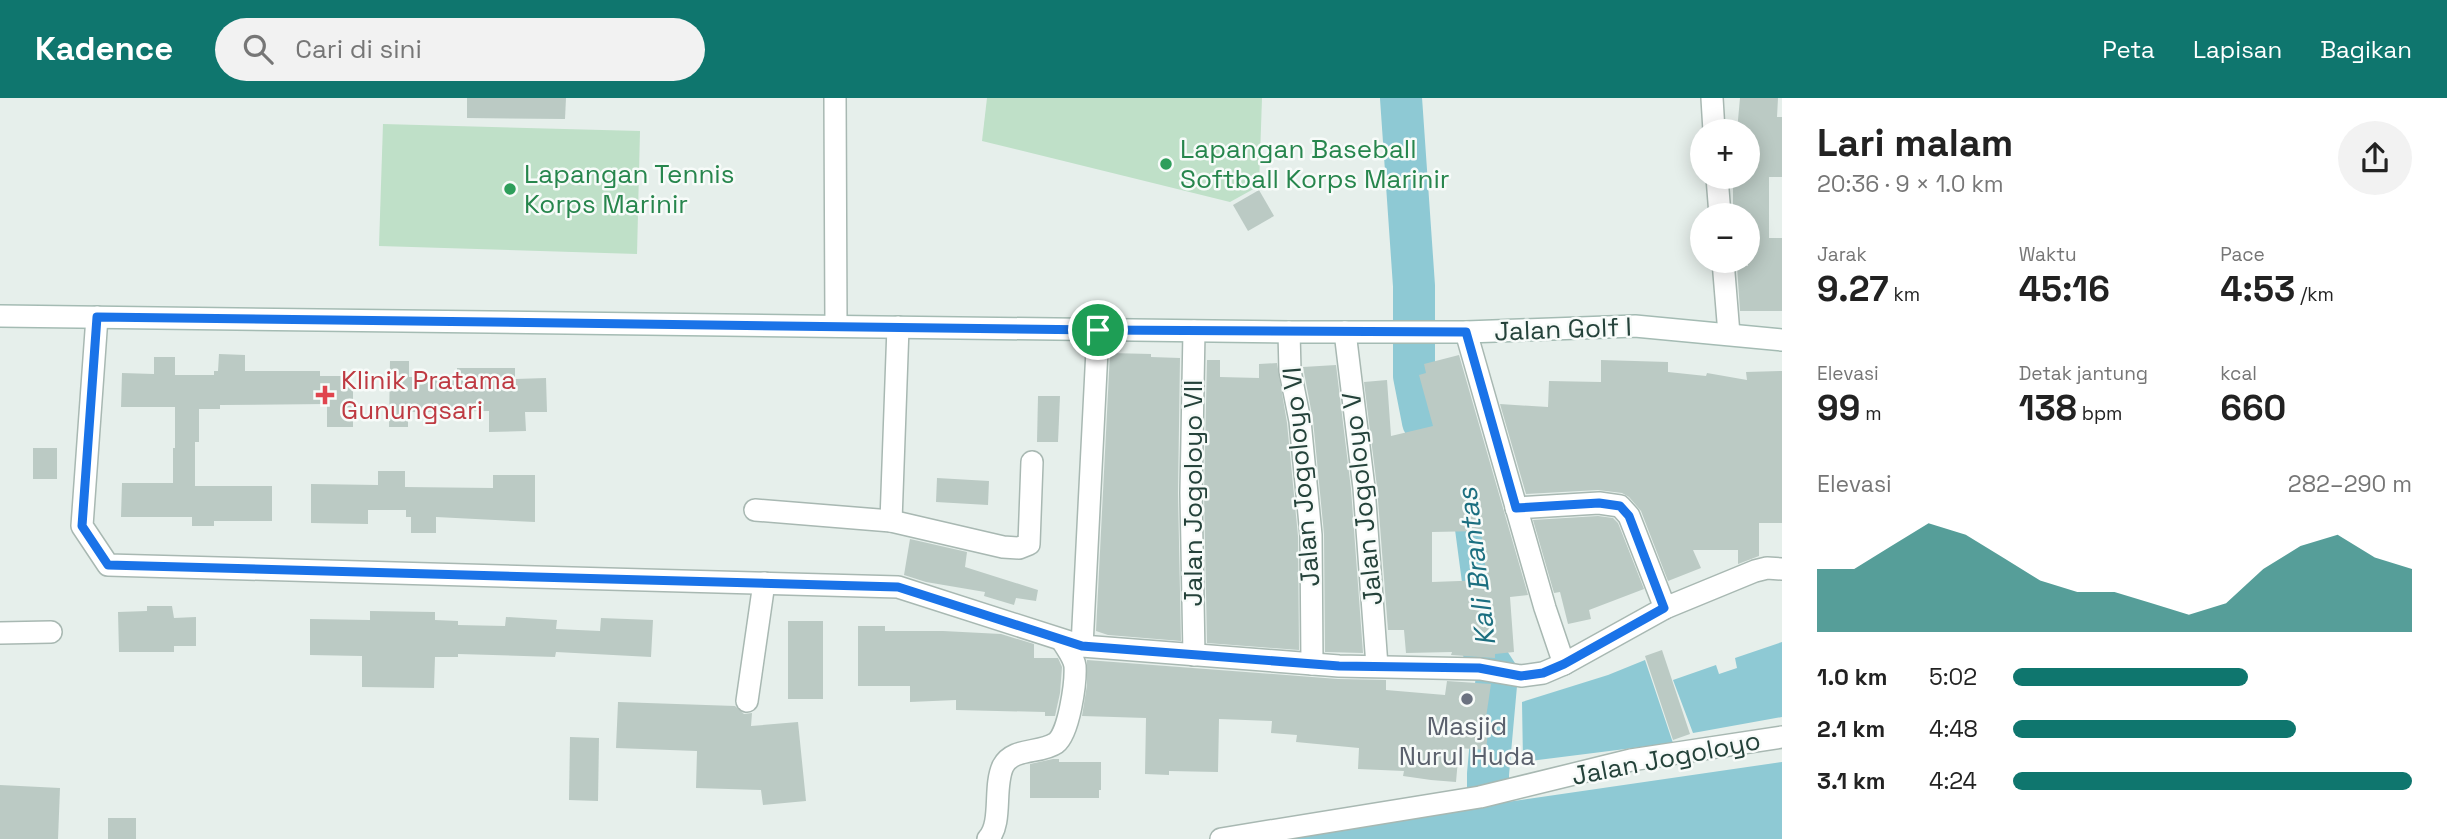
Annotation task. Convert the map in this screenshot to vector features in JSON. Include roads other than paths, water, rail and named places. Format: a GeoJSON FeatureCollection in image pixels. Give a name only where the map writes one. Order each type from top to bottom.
{"type":"FeatureCollection","features":[{"type":"Feature","properties":{"kind":"street"},"geometry":{"type":"LineString","coordinates":[[835,98],[836,326]]}},
{"type":"Feature","properties":{"kind":"street"},"geometry":{"type":"LineString","coordinates":[[1712,98],[1713,119]]}},
{"type":"Feature","properties":{"kind":"street"},"geometry":{"type":"LineString","coordinates":[[1724,273],[1729,328]]}},
{"type":"Feature","properties":{"kind":"street","name":"Jalan Golf I"},"geometry":{"type":"LineString","coordinates":[[0,316],[1289,332],[1466,332],[1635,326],[1729,328],[1782,340]]}},
{"type":"Feature","properties":{"kind":"street"},"geometry":{"type":"LineString","coordinates":[[97,317],[82,526],[108,565],[898,587],[1073,644],[1312,664],[1479,668],[1531,676],[1564,664],[1664,608],[1755,570],[1782,569]]}},
{"type":"Feature","properties":{"kind":"street"},"geometry":{"type":"LineString","coordinates":[[891,521],[898,327]]}},
{"type":"Feature","properties":{"kind":"street"},"geometry":{"type":"LineString","coordinates":[[988,839],[994,830],[998,785],[1007,760],[1016,755],[1048,748],[1058,741],[1063,734],[1073,695],[1073,644],[1098,330]]}},
{"type":"Feature","properties":{"kind":"street","name":"Jalan Jogoloyo VII"},"geometry":{"type":"LineString","coordinates":[[1194,331],[1191,493],[1194,655]]}},
{"type":"Feature","properties":{"kind":"street","name":"Jalan Jogoloyo VI"},"geometry":{"type":"LineString","coordinates":[[1289,332],[1290,371],[1300,421],[1311,535],[1312,664]]}},
{"type":"Feature","properties":{"kind":"street","name":"Jalan Jogoloyo V"},"geometry":{"type":"LineString","coordinates":[[1345,332],[1364,488],[1377,666]]}},
{"type":"Feature","properties":{"kind":"street"},"geometry":{"type":"LineString","coordinates":[[1466,332],[1545,608],[1564,664]]}},
{"type":"Feature","properties":{"kind":"street"},"geometry":{"type":"LineString","coordinates":[[755,510],[891,521],[1003,547],[1019,548],[1029,544],[1032,462]]}},
{"type":"Feature","properties":{"kind":"street"},"geometry":{"type":"LineString","coordinates":[[1516,508],[1599,503],[1620,506],[1629,516],[1664,608]]}},
{"type":"Feature","properties":{"kind":"street"},"geometry":{"type":"LineString","coordinates":[[747,701],[764,583]]}},
{"type":"Feature","properties":{"kind":"street"},"geometry":{"type":"LineString","coordinates":[[0,633],[51,632]]}},
{"type":"Feature","properties":{"kind":"street","name":"Jalan Jogoloyo"},"geometry":{"type":"LineString","coordinates":[[1221,839],[1490,795],[1631,760],[1782,737]]}},
{"type":"Feature","properties":{"kind":"water"},"geometry":{"type":"Polygon","coordinates":[[[1782,642],[1782,717],[1693,733],[1673,680],[1716,665],[1719,674],[1737,668],[1735,658],[1782,642]]]}},
{"type":"Feature","properties":{"kind":"water"},"geometry":{"type":"Polygon","coordinates":[[[1645,660],[1673,743],[1523,762],[1522,702],[1608,675],[1645,660]]]}},
{"type":"Feature","properties":{"kind":"water"},"geometry":{"type":"Polygon","coordinates":[[[1782,762],[1782,839],[1264,839],[1315,830],[1782,762]]]}},
{"type":"Feature","properties":{"kind":"waterway","name":"Kali Brantas"},"geometry":{"type":"LineString","coordinates":[[1401,98],[1414,286],[1414,376],[1423,422],[1449,460],[1470,483],[1483,581],[1484,654],[1497,674],[1488,774],[1488,839]]}},
{"type":"Feature","properties":{"kind":"place","name":"Lapangan Baseball Softball Korps Marinir"},"geometry":{"type":"Point","coordinates":[1166,164]}},
{"type":"Feature","properties":{"kind":"place","name":"Lapangan Tennis Korps Marinir"},"geometry":{"type":"Point","coordinates":[510,189]}},
{"type":"Feature","properties":{"kind":"place","name":"Klinik Pratama Gunungsari"},"geometry":{"type":"Point","coordinates":[325,395]}},
{"type":"Feature","properties":{"kind":"place","name":"Masjid Nurul Huda"},"geometry":{"type":"Point","coordinates":[1467,699]}}]}
